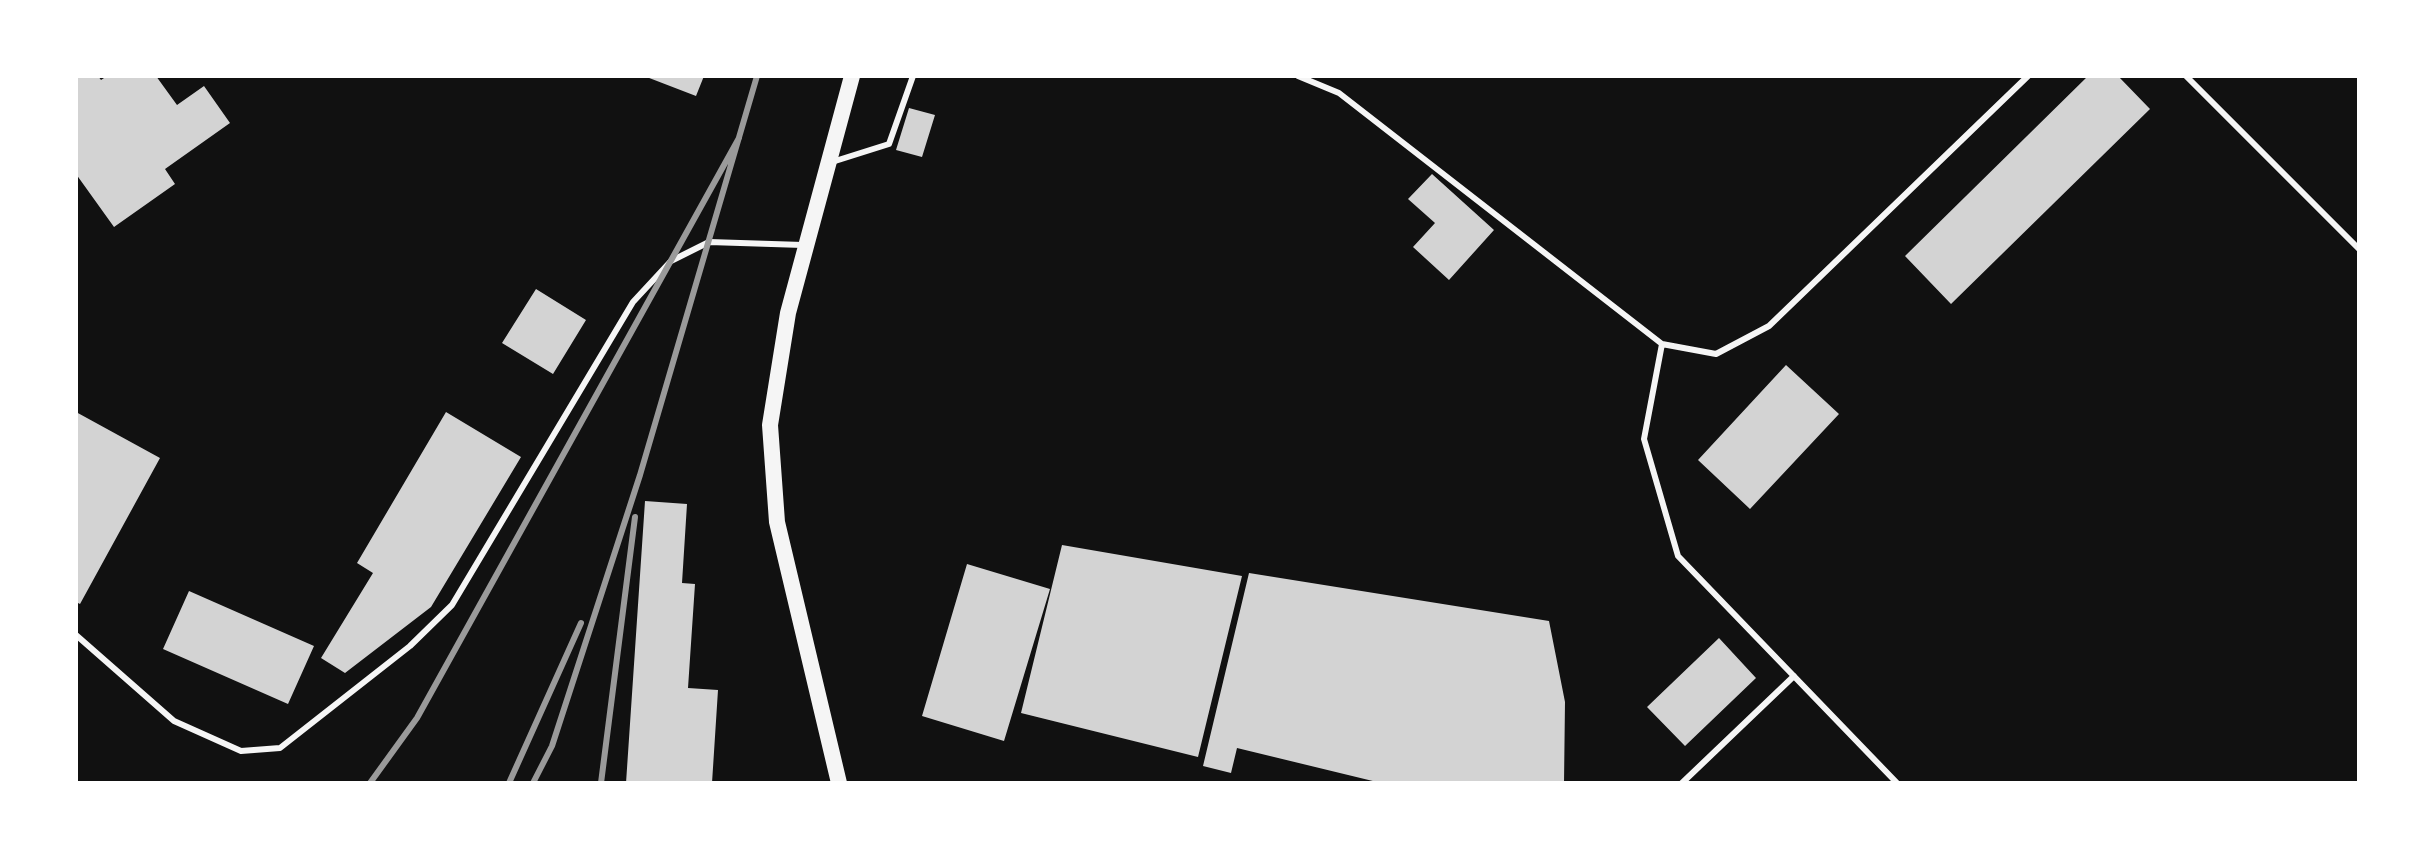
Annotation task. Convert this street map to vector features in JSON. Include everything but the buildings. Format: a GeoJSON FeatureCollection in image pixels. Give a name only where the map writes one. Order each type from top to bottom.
{"type":"FeatureCollection","features":[{"type":"Feature","properties":{"kind":"main road"},"geometry":{"type":"LineString","coordinates":[[839,783],[777,522],[770,425],[788,313],[852,76]]}},
{"type":"Feature","properties":{"kind":"lane"},"geometry":{"type":"LineString","coordinates":[[829,163],[889,144],[913,76]]}},
{"type":"Feature","properties":{"kind":"lane"},"geometry":{"type":"LineString","coordinates":[[1298,76],[1339,93],[1662,344],[1716,354],[1769,326],[2028,76]]}},
{"type":"Feature","properties":{"kind":"lane"},"geometry":{"type":"LineString","coordinates":[[2186,76],[2359,249]]}},
{"type":"Feature","properties":{"kind":"lane"},"geometry":{"type":"LineString","coordinates":[[76,635],[174,721],[241,751],[280,748],[410,646],[452,605],[633,302],[671,261],[709,242],[807,245]]}},
{"type":"Feature","properties":{"kind":"lane"},"geometry":{"type":"LineString","coordinates":[[1662,344],[1644,439],[1678,556],[1897,783]]}},
{"type":"Feature","properties":{"kind":"lane"},"geometry":{"type":"LineString","coordinates":[[1682,783],[1794,676]]}},
{"type":"Feature","properties":{"kind":"railway"},"geometry":{"type":"LineString","coordinates":[[533,783],[552,746],[640,475],[757,76]]}},
{"type":"Feature","properties":{"kind":"railway"},"geometry":{"type":"LineString","coordinates":[[370,783],[417,718],[739,138]]}},
{"type":"Feature","properties":{"kind":"railway"},"geometry":{"type":"LineString","coordinates":[[601,783],[635,517]]}},
{"type":"Feature","properties":{"kind":"railway"},"geometry":{"type":"LineString","coordinates":[[509,783],[581,623]]}}]}
